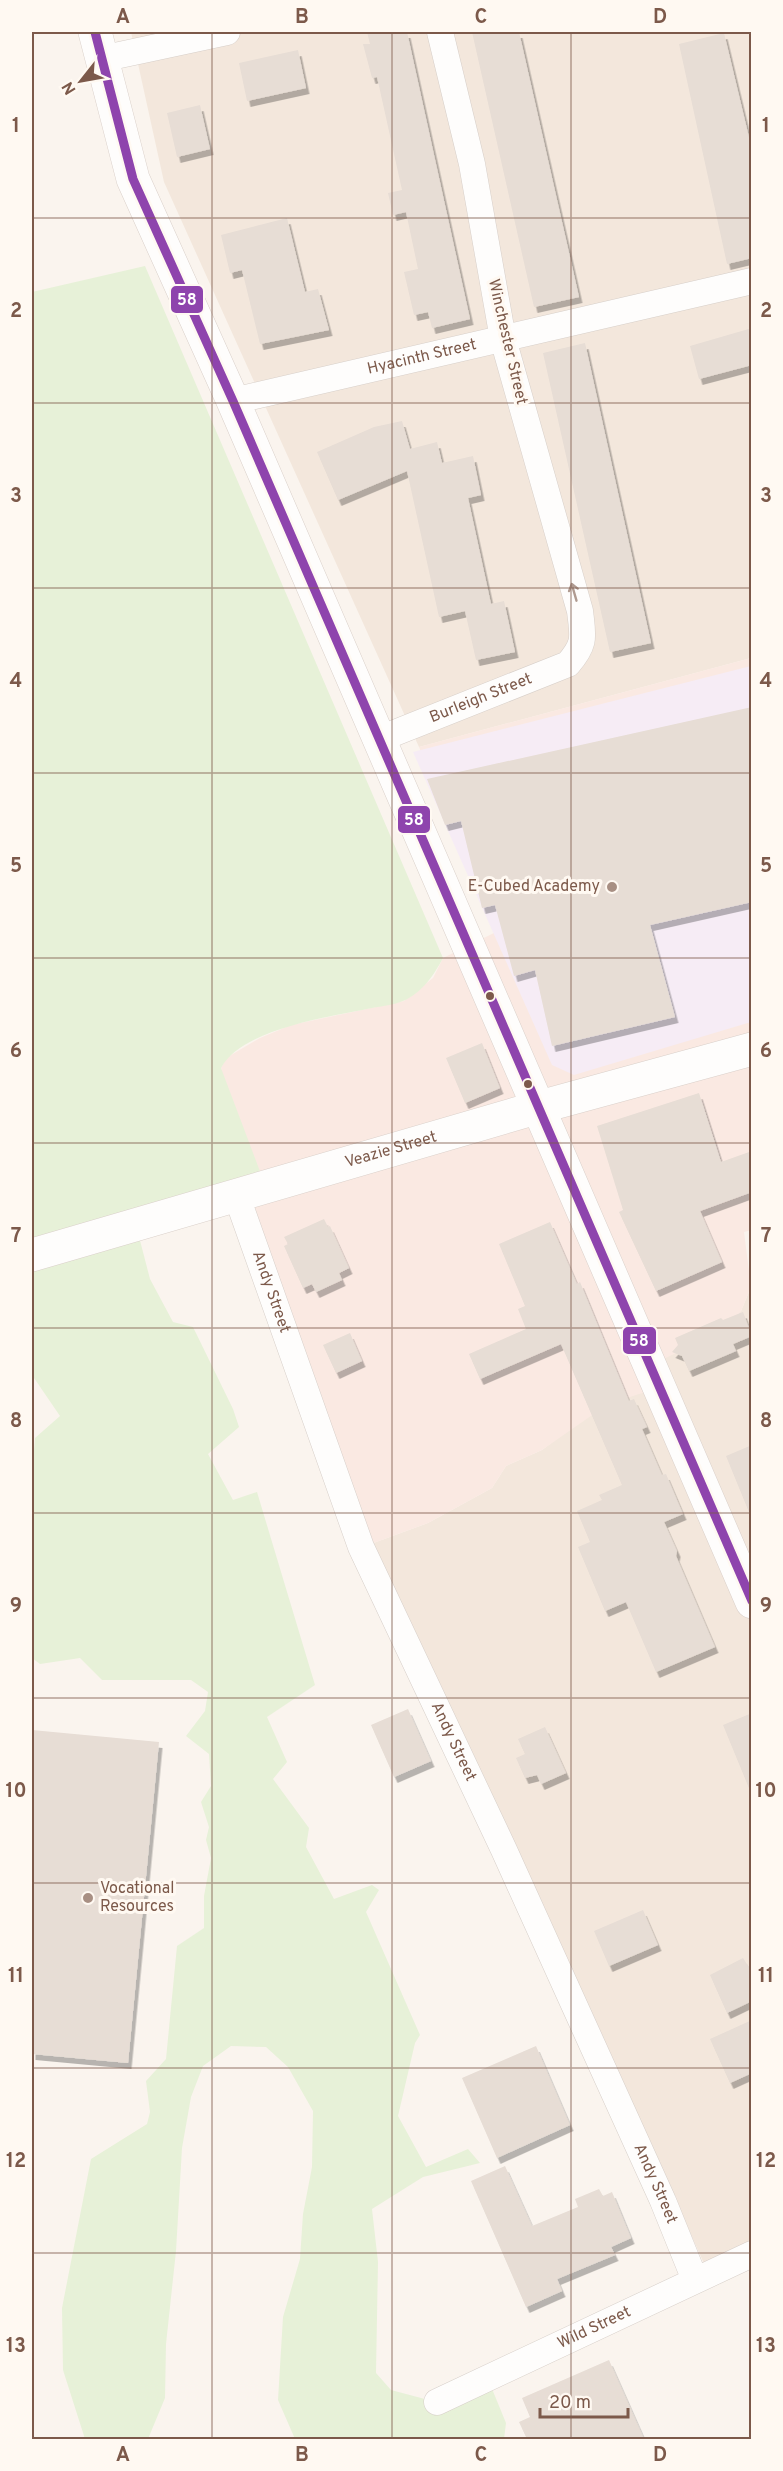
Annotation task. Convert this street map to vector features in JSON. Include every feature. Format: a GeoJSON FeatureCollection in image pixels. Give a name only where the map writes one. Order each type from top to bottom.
{"type":"FeatureCollection","features":[{"type":"Feature","properties":{"kind":"main road"},"geometry":{"type":"LineString","coordinates":[[98,45],[133,179],[232,401],[752,1602]]}},
{"type":"Feature","properties":{"kind":"main road","name":"Veazie Street"},"geometry":{"type":"LineString","coordinates":[[32,1255],[236,1194],[752,1049]]}},
{"type":"Feature","properties":{"kind":"street"},"geometry":{"type":"LineString","coordinates":[[98,45],[226,32]]}},
{"type":"Feature","properties":{"kind":"street","name":"Winchester Street"},"geometry":{"type":"LineString","coordinates":[[440,32],[472,164],[503,339],[579,611],[583,637],[581,649]]}},
{"type":"Feature","properties":{"kind":"street","name":"Hyacinth Street"},"geometry":{"type":"LineString","coordinates":[[232,401],[752,281]]}},
{"type":"Feature","properties":{"kind":"street","name":"Burleigh Street"},"geometry":{"type":"LineString","coordinates":[[377,740],[568,664],[581,649]]}},
{"type":"Feature","properties":{"kind":"street","name":"Andy Street"},"geometry":{"type":"LineString","coordinates":[[236,1194],[361,1547],[504,1850],[663,2200],[695,2280]]}},
{"type":"Feature","properties":{"kind":"street","name":"Wild Street"},"geometry":{"type":"LineString","coordinates":[[436,2402],[752,2254]]}},
{"type":"Feature","properties":{"kind":"shaded area"},"geometry":{"type":"Polygon","coordinates":[[[131,32],[751,32],[751,658],[419,747],[164,182],[131,32]]]}},
{"type":"Feature","properties":{"kind":"shaded area"},"geometry":{"type":"Polygon","coordinates":[[[751,658],[752,1230],[744,1232],[751,1287],[741,1311],[724,1331],[659,1361],[661,1387],[608,1404],[542,1450],[506,1466],[492,1488],[428,1523],[368,1545],[248,1194],[221,1068],[226,1058],[260,1038],[291,1025],[404,1001],[433,978],[443,958],[498,931],[419,747],[751,658]]]}},
{"type":"Feature","properties":{"kind":"shaded area","name":"E-Cubed Academy"},"geometry":{"type":"Polygon","coordinates":[[[751,666],[751,1022],[574,1075],[552,1065],[413,752],[751,666]]]}},
{"type":"Feature","properties":{"kind":"shaded area"},"geometry":{"type":"Polygon","coordinates":[[[751,1287],[751,2261],[711,2279],[567,1960],[368,1545],[428,1523],[492,1488],[506,1466],[542,1450],[659,1361],[741,1311],[751,1287]]]}},
{"type":"Feature","properties":{"kind":"green space"},"geometry":{"type":"Polygon","coordinates":[[[145,266],[443,958],[427,983],[410,998],[289,1026],[248,1043],[232,1054],[221,1068],[264,1182],[136,1225],[150,1279],[173,1322],[193,1327],[233,1409],[239,1427],[208,1454],[233,1500],[257,1492],[315,1685],[267,1717],[287,1762],[273,1779],[309,1828],[306,1847],[334,1899],[372,1885],[379,1890],[366,1912],[420,2035],[415,2043],[398,2116],[426,2167],[468,2149],[480,2163],[423,2177],[372,2209],[378,2262],[376,2373],[391,2390],[436,2402],[488,2379],[506,2423],[504,2439],[295,2439],[278,2400],[283,2317],[300,2259],[303,2214],[312,2167],[313,2111],[288,2067],[266,2047],[231,2046],[203,2066],[191,2097],[182,2148],[176,2251],[166,2344],[165,2398],[148,2439],[85,2439],[63,2370],[62,2308],[91,2159],[147,2124],[150,2112],[146,2081],[166,2059],[177,1946],[204,1928],[204,1896],[211,1858],[206,1840],[209,1827],[201,1802],[211,1786],[209,1754],[186,1736],[205,1711],[208,1692],[191,1680],[102,1680],[80,1658],[40,1664],[32,1658],[32,1477],[35,1438],[60,1416],[32,1375],[32,292],[145,266]]]}},
{"type":"Feature","properties":{"kind":"building"},"geometry":{"type":"Polygon","coordinates":[[[367,32],[407,32],[470,319],[432,328],[428,312],[414,315],[404,272],[418,269],[406,212],[393,215],[388,193],[402,190],[377,77],[372,78],[363,44],[370,44],[367,32]]]}},
{"type":"Feature","properties":{"kind":"building"},"geometry":{"type":"Polygon","coordinates":[[[472,32],[519,32],[579,297],[534,307],[472,32]]]}},
{"type":"Feature","properties":{"kind":"building"},"geometry":{"type":"Polygon","coordinates":[[[724,33],[752,150],[752,258],[727,264],[679,44],[724,33]]]}},
{"type":"Feature","properties":{"kind":"building"},"geometry":{"type":"Polygon","coordinates":[[[298,50],[306,88],[247,101],[239,63],[298,50]]]}},
{"type":"Feature","properties":{"kind":"building"},"geometry":{"type":"Polygon","coordinates":[[[200,105],[210,149],[177,157],[167,113],[200,105]]]}},
{"type":"Feature","properties":{"kind":"building"},"geometry":{"type":"Polygon","coordinates":[[[287,218],[305,292],[318,289],[329,330],[260,344],[242,270],[230,273],[221,235],[287,218]]]}},
{"type":"Feature","properties":{"kind":"building"},"geometry":{"type":"Polygon","coordinates":[[[752,328],[752,365],[699,379],[690,346],[752,328]]]}},
{"type":"Feature","properties":{"kind":"building"},"geometry":{"type":"Polygon","coordinates":[[[585,343],[651,643],[610,652],[543,353],[585,343]]]}},
{"type":"Feature","properties":{"kind":"building"},"geometry":{"type":"Polygon","coordinates":[[[402,421],[410,449],[437,442],[442,463],[473,456],[481,495],[468,498],[491,604],[504,601],[515,652],[476,660],[465,611],[439,617],[407,471],[338,500],[317,452],[374,427],[402,421]]]}},
{"type":"Feature","properties":{"kind":"building","name":"E-Cubed Academy"},"geometry":{"type":"Polygon","coordinates":[[[752,707],[752,902],[650,925],[675,1017],[552,1046],[535,970],[514,976],[495,905],[482,908],[461,821],[445,825],[427,779],[752,707]]]}},
{"type":"Feature","properties":{"kind":"building"},"geometry":{"type":"Polygon","coordinates":[[[482,1043],[500,1088],[465,1103],[446,1058],[482,1043]]]}},
{"type":"Feature","properties":{"kind":"building"},"geometry":{"type":"Polygon","coordinates":[[[699,1093],[721,1162],[752,1151],[752,1192],[700,1211],[722,1262],[656,1291],[619,1212],[623,1210],[597,1126],[699,1093]]]}},
{"type":"Feature","properties":{"kind":"building"},"geometry":{"type":"Polygon","coordinates":[[[324,1219],[328,1227],[330,1226],[349,1268],[339,1273],[342,1280],[316,1292],[312,1284],[303,1288],[284,1246],[288,1244],[284,1237],[324,1219]]]}},
{"type":"Feature","properties":{"kind":"building"},"geometry":{"type":"Polygon","coordinates":[[[550,1222],[577,1284],[580,1282],[629,1401],[634,1399],[647,1427],[642,1429],[662,1475],[666,1474],[683,1514],[664,1522],[715,1647],[656,1672],[626,1602],[605,1611],[578,1547],[590,1542],[577,1511],[602,1500],[599,1495],[622,1485],[561,1344],[480,1379],[469,1354],[526,1329],[518,1309],[525,1306],[499,1244],[550,1222]]]}},
{"type":"Feature","properties":{"kind":"building"},"geometry":{"type":"Polygon","coordinates":[[[743,1312],[752,1336],[733,1344],[736,1351],[689,1371],[682,1356],[672,1352],[678,1345],[675,1338],[721,1318],[723,1320],[743,1312]]]}},
{"type":"Feature","properties":{"kind":"building"},"geometry":{"type":"Polygon","coordinates":[[[350,1333],[362,1361],[336,1373],[323,1345],[350,1333]]]}},
{"type":"Feature","properties":{"kind":"building"},"geometry":{"type":"Polygon","coordinates":[[[752,1445],[752,1517],[751,1517],[726,1456],[752,1445]]]}},
{"type":"Feature","properties":{"kind":"building"},"geometry":{"type":"Polygon","coordinates":[[[408,1709],[431,1761],[394,1777],[371,1725],[408,1709]]]}},
{"type":"Feature","properties":{"kind":"building"},"geometry":{"type":"Polygon","coordinates":[[[752,1713],[752,1793],[751,1793],[723,1725],[752,1713]]]}},
{"type":"Feature","properties":{"kind":"building"},"geometry":{"type":"Polygon","coordinates":[[[545,1727],[566,1773],[541,1784],[537,1775],[525,1778],[516,1758],[525,1754],[518,1739],[545,1727]]]}},
{"type":"Feature","properties":{"kind":"building","name":"Vocational Resources"},"geometry":{"type":"Polygon","coordinates":[[[32,1730],[159,1742],[128,2063],[32,2054],[32,1730]]]}},
{"type":"Feature","properties":{"kind":"building"},"geometry":{"type":"Polygon","coordinates":[[[643,1910],[658,1945],[609,1966],[594,1931],[643,1910]]]}},
{"type":"Feature","properties":{"kind":"building"},"geometry":{"type":"Polygon","coordinates":[[[743,1958],[752,1972],[752,2001],[727,2013],[710,1975],[743,1958]]]}},
{"type":"Feature","properties":{"kind":"building"},"geometry":{"type":"Polygon","coordinates":[[[752,2020],[752,2073],[730,2083],[710,2039],[752,2020]]]}},
{"type":"Feature","properties":{"kind":"building"},"geometry":{"type":"Polygon","coordinates":[[[536,2046],[570,2125],[497,2158],[462,2078],[536,2046]]]}},
{"type":"Feature","properties":{"kind":"building"},"geometry":{"type":"Polygon","coordinates":[[[505,2166],[532,2226],[578,2207],[575,2199],[599,2189],[603,2196],[612,2192],[631,2238],[611,2247],[615,2255],[557,2279],[562,2291],[526,2307],[471,2181],[505,2166]]]}},
{"type":"Feature","properties":{"kind":"building"},"geometry":{"type":"Polygon","coordinates":[[[609,2360],[644,2439],[527,2439],[519,2422],[530,2417],[522,2398],[609,2360]]]}},
{"type":"Feature","properties":{"kind":"transit line","name":"58"},"geometry":{"type":"LineString","coordinates":[[95,32],[133,179],[233,401],[752,1601]]}},
{"type":"Feature","properties":{"kind":"place","name":"E-Cubed Academy"},"geometry":{"type":"Point","coordinates":[612,887]}},
{"type":"Feature","properties":{"kind":"place","name":"Vocational Resources"},"geometry":{"type":"Point","coordinates":[88,1898]}}]}
